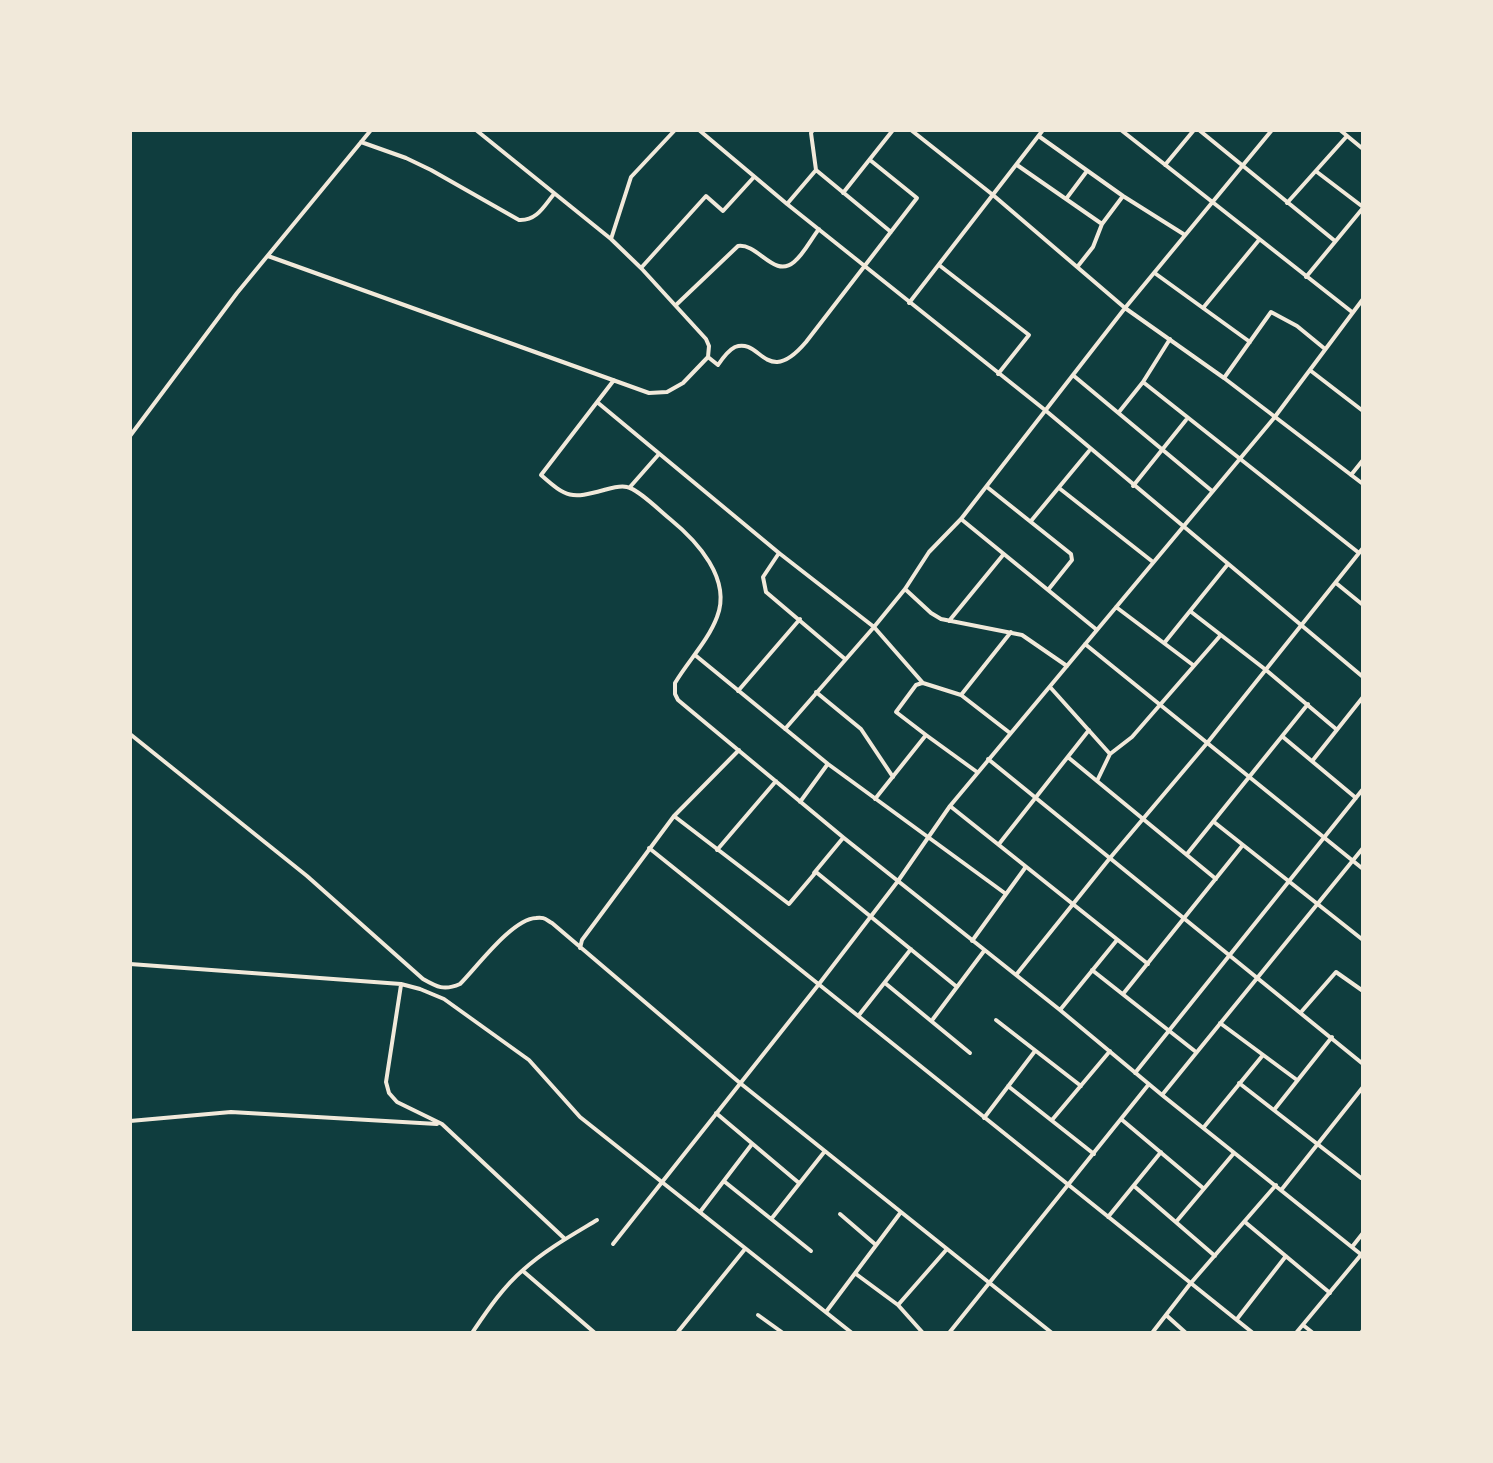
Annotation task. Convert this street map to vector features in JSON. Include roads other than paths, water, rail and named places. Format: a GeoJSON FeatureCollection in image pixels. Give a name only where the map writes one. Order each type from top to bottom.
{"type":"FeatureCollection","features":[{"type":"Feature","properties":{"kind":"street"},"geometry":{"type":"LineString","coordinates":[[130,436],[371,130]]}},
{"type":"Feature","properties":{"kind":"street"},"geometry":{"type":"LineString","coordinates":[[268,256],[649,392],[667,392],[683,383],[708,357],[708,342],[611,239],[476,130]]}},
{"type":"Feature","properties":{"kind":"street"},"geometry":{"type":"LineString","coordinates":[[611,239],[631,176],[675,130]]}},
{"type":"Feature","properties":{"kind":"street"},"geometry":{"type":"LineString","coordinates":[[700,130],[1363,677]]}},
{"type":"Feature","properties":{"kind":"street"},"geometry":{"type":"LineString","coordinates":[[813,130],[810,133],[816,170],[892,232]]}},
{"type":"Feature","properties":{"kind":"street"},"geometry":{"type":"LineString","coordinates":[[843,193],[892,130]]}},
{"type":"Feature","properties":{"kind":"street"},"geometry":{"type":"LineString","coordinates":[[911,130],[1125,308],[1363,484]]}},
{"type":"Feature","properties":{"kind":"street"},"geometry":{"type":"LineString","coordinates":[[909,303],[1043,130]]}},
{"type":"Feature","properties":{"kind":"street"},"geometry":{"type":"LineString","coordinates":[[1120,130],[1352,312]]}},
{"type":"Feature","properties":{"kind":"street"},"geometry":{"type":"LineString","coordinates":[[1165,165],[1196,130],[1336,241]]}},
{"type":"Feature","properties":{"kind":"street"},"geometry":{"type":"LineString","coordinates":[[785,729],[874,627],[929,552],[987,487],[1072,374],[1272,130]]}},
{"type":"Feature","properties":{"kind":"street"},"geometry":{"type":"LineString","coordinates":[[1340,130],[1363,149]]}},
{"type":"Feature","properties":{"kind":"street"},"geometry":{"type":"LineString","coordinates":[[1039,136],[1185,236]]}},
{"type":"Feature","properties":{"kind":"street"},"geometry":{"type":"LineString","coordinates":[[1287,204],[1347,136]]}},
{"type":"Feature","properties":{"kind":"street"},"geometry":{"type":"LineString","coordinates":[[361,142],[431,170],[519,220],[536,216],[554,194]]}},
{"type":"Feature","properties":{"kind":"street"},"geometry":{"type":"LineString","coordinates":[[708,357],[718,364],[734,348],[742,346],[777,362],[792,358],[917,198],[870,160]]}},
{"type":"Feature","properties":{"kind":"street"},"geometry":{"type":"LineString","coordinates":[[1017,165],[1102,224]]}},
{"type":"Feature","properties":{"kind":"street"},"geometry":{"type":"LineString","coordinates":[[787,204],[816,170]]}},
{"type":"Feature","properties":{"kind":"street"},"geometry":{"type":"LineString","coordinates":[[1066,199],[1087,170]]}},
{"type":"Feature","properties":{"kind":"street"},"geometry":{"type":"LineString","coordinates":[[1306,277],[1363,208],[1317,172]]}},
{"type":"Feature","properties":{"kind":"street"},"geometry":{"type":"LineString","coordinates":[[641,268],[706,196],[723,211],[754,176]]}},
{"type":"Feature","properties":{"kind":"street"},"geometry":{"type":"LineString","coordinates":[[1078,266],[1123,196]]}},
{"type":"Feature","properties":{"kind":"street"},"geometry":{"type":"LineString","coordinates":[[676,305],[738,246],[749,246],[770,262],[785,266],[798,258],[818,229]]}},
{"type":"Feature","properties":{"kind":"street"},"geometry":{"type":"LineString","coordinates":[[1204,308],[1259,240]]}},
{"type":"Feature","properties":{"kind":"street"},"geometry":{"type":"LineString","coordinates":[[939,265],[1028,334],[998,374]]}},
{"type":"Feature","properties":{"kind":"street"},"geometry":{"type":"LineString","coordinates":[[1155,273],[1250,342]]}},
{"type":"Feature","properties":{"kind":"street"},"geometry":{"type":"LineString","coordinates":[[614,1244],[819,984],[950,806],[1274,418],[1363,299]]}},
{"type":"Feature","properties":{"kind":"street"},"geometry":{"type":"LineString","coordinates":[[1224,378],[1268,313],[1274,312],[1298,326],[1325,349]]}},
{"type":"Feature","properties":{"kind":"street"},"geometry":{"type":"LineString","coordinates":[[1120,412],[1170,340]]}},
{"type":"Feature","properties":{"kind":"street"},"geometry":{"type":"LineString","coordinates":[[1310,370],[1360,408],[1363,400]]}},
{"type":"Feature","properties":{"kind":"street"},"geometry":{"type":"LineString","coordinates":[[1072,374],[1212,491]]}},
{"type":"Feature","properties":{"kind":"street"},"geometry":{"type":"LineString","coordinates":[[614,380],[541,475],[561,492],[578,496],[630,487],[704,551],[720,604],[716,619],[675,683],[676,697],[844,838],[1362,1255],[1296,1333]]}},
{"type":"Feature","properties":{"kind":"street"},"geometry":{"type":"LineString","coordinates":[[1016,976],[1361,550],[1143,382]]}},
{"type":"Feature","properties":{"kind":"street"},"geometry":{"type":"LineString","coordinates":[[597,402],[874,627],[923,683],[961,694],[1010,733]]}},
{"type":"Feature","properties":{"kind":"street"},"geometry":{"type":"LineString","coordinates":[[1133,486],[1187,419]]}},
{"type":"Feature","properties":{"kind":"street"},"geometry":{"type":"LineString","coordinates":[[1031,521],[1090,450]]}},
{"type":"Feature","properties":{"kind":"street"},"geometry":{"type":"LineString","coordinates":[[630,487],[659,454]]}},
{"type":"Feature","properties":{"kind":"street"},"geometry":{"type":"LineString","coordinates":[[1350,475],[1363,460]]}},
{"type":"Feature","properties":{"kind":"street"},"geometry":{"type":"LineString","coordinates":[[987,487],[1073,557],[1048,590]]}},
{"type":"Feature","properties":{"kind":"street"},"geometry":{"type":"LineString","coordinates":[[1058,488],[1153,562]]}},
{"type":"Feature","properties":{"kind":"street"},"geometry":{"type":"LineString","coordinates":[[961,518],[1097,630]]}},
{"type":"Feature","properties":{"kind":"street"},"geometry":{"type":"LineString","coordinates":[[779,553],[764,572],[763,587],[845,659]]}},
{"type":"Feature","properties":{"kind":"street"},"geometry":{"type":"LineString","coordinates":[[949,621],[1004,554]]}},
{"type":"Feature","properties":{"kind":"street"},"geometry":{"type":"LineString","coordinates":[[1165,642],[1228,563]]}},
{"type":"Feature","properties":{"kind":"street"},"geometry":{"type":"LineString","coordinates":[[1335,583],[1363,605]]}},
{"type":"Feature","properties":{"kind":"street"},"geometry":{"type":"LineString","coordinates":[[904,589],[931,613],[949,621],[1022,635],[1066,666]]}},
{"type":"Feature","properties":{"kind":"street"},"geometry":{"type":"LineString","coordinates":[[1116,608],[1194,666]]}},
{"type":"Feature","properties":{"kind":"street"},"geometry":{"type":"LineString","coordinates":[[1190,611],[1336,729]]}},
{"type":"Feature","properties":{"kind":"street"},"geometry":{"type":"LineString","coordinates":[[738,692],[800,618]]}},
{"type":"Feature","properties":{"kind":"street"},"geometry":{"type":"LineString","coordinates":[[961,694],[1011,632]]}},
{"type":"Feature","properties":{"kind":"street"},"geometry":{"type":"LineString","coordinates":[[1098,780],[1110,754],[1134,736],[1220,636]]}},
{"type":"Feature","properties":{"kind":"street"},"geometry":{"type":"LineString","coordinates":[[1085,644],[1363,868]]}},
{"type":"Feature","properties":{"kind":"street"},"geometry":{"type":"LineString","coordinates":[[695,655],[828,764],[1006,894]]}},
{"type":"Feature","properties":{"kind":"street"},"geometry":{"type":"LineString","coordinates":[[923,683],[916,686],[896,712],[977,772]]}},
{"type":"Feature","properties":{"kind":"street"},"geometry":{"type":"LineString","coordinates":[[1050,686],[1110,754]]}},
{"type":"Feature","properties":{"kind":"street"},"geometry":{"type":"LineString","coordinates":[[816,692],[860,730],[892,777]]}},
{"type":"Feature","properties":{"kind":"street"},"geometry":{"type":"LineString","coordinates":[[1312,761],[1363,697]]}},
{"type":"Feature","properties":{"kind":"street"},"geometry":{"type":"LineString","coordinates":[[1187,854],[1308,704]]}},
{"type":"Feature","properties":{"kind":"street"},"geometry":{"type":"LineString","coordinates":[[999,844],[1089,730]]}},
{"type":"Feature","properties":{"kind":"street"},"geometry":{"type":"LineString","coordinates":[[130,734],[307,876],[422,979],[440,989],[460,984],[516,925],[541,917],[552,922],[740,1083],[1052,1333]]}},
{"type":"Feature","properties":{"kind":"street"},"geometry":{"type":"LineString","coordinates":[[875,799],[926,735]]}},
{"type":"Feature","properties":{"kind":"street"},"geometry":{"type":"LineString","coordinates":[[1282,736],[1356,798]]}},
{"type":"Feature","properties":{"kind":"street"},"geometry":{"type":"LineString","coordinates":[[580,949],[582,940],[674,816],[739,750]]}},
{"type":"Feature","properties":{"kind":"street"},"geometry":{"type":"LineString","coordinates":[[1069,758],[1216,879]]}},
{"type":"Feature","properties":{"kind":"street"},"geometry":{"type":"LineString","coordinates":[[988,759],[1363,1064]]}},
{"type":"Feature","properties":{"kind":"street"},"geometry":{"type":"LineString","coordinates":[[800,802],[828,764]]}},
{"type":"Feature","properties":{"kind":"street"},"geometry":{"type":"LineString","coordinates":[[717,850],[776,782]]}},
{"type":"Feature","properties":{"kind":"street"},"geometry":{"type":"LineString","coordinates":[[1136,1072],[1363,789]]}},
{"type":"Feature","properties":{"kind":"street"},"geometry":{"type":"LineString","coordinates":[[950,806],[1148,964]]}},
{"type":"Feature","properties":{"kind":"street"},"geometry":{"type":"LineString","coordinates":[[674,816],[789,904]]}},
{"type":"Feature","properties":{"kind":"street"},"geometry":{"type":"LineString","coordinates":[[1214,822],[1363,940]]}},
{"type":"Feature","properties":{"kind":"street"},"geometry":{"type":"LineString","coordinates":[[789,904],[844,838]]}},
{"type":"Feature","properties":{"kind":"street"},"geometry":{"type":"LineString","coordinates":[[1123,994],[1242,846]]}},
{"type":"Feature","properties":{"kind":"street"},"geometry":{"type":"LineString","coordinates":[[649,848],[1253,1333]]}},
{"type":"Feature","properties":{"kind":"street"},"geometry":{"type":"LineString","coordinates":[[1162,1095],[1363,848]]}},
{"type":"Feature","properties":{"kind":"street"},"geometry":{"type":"LineString","coordinates":[[972,941],[1026,866]]}},
{"type":"Feature","properties":{"kind":"street"},"geometry":{"type":"LineString","coordinates":[[789,904],[816,872],[957,987]]}},
{"type":"Feature","properties":{"kind":"street"},"geometry":{"type":"LineString","coordinates":[[1060,1010],[1118,939]]}},
{"type":"Feature","properties":{"kind":"street"},"geometry":{"type":"LineString","coordinates":[[859,1015],[912,949]]}},
{"type":"Feature","properties":{"kind":"street"},"geometry":{"type":"LineString","coordinates":[[932,1020],[984,951]]}},
{"type":"Feature","properties":{"kind":"street"},"geometry":{"type":"LineString","coordinates":[[130,964],[401,984],[444,999],[529,1060],[580,1116],[852,1333]]}},
{"type":"Feature","properties":{"kind":"street"},"geometry":{"type":"LineString","coordinates":[[1092,970],[1196,1052]]}},
{"type":"Feature","properties":{"kind":"street"},"geometry":{"type":"LineString","coordinates":[[1301,1012],[1336,972],[1363,991]]}},
{"type":"Feature","properties":{"kind":"street"},"geometry":{"type":"LineString","coordinates":[[885,982],[970,1052]]}},
{"type":"Feature","properties":{"kind":"street"},"geometry":{"type":"LineString","coordinates":[[401,984],[386,1082],[389,1094],[442,1124],[566,1239]]}},
{"type":"Feature","properties":{"kind":"street"},"geometry":{"type":"LineString","coordinates":[[996,1020],[1080,1086]]}},
{"type":"Feature","properties":{"kind":"street"},"geometry":{"type":"LineString","coordinates":[[1220,1023],[1297,1080]]}},
{"type":"Feature","properties":{"kind":"street"},"geometry":{"type":"LineString","coordinates":[[1274,1110],[1332,1037]]}},
{"type":"Feature","properties":{"kind":"street"},"geometry":{"type":"LineString","coordinates":[[984,1118],[1036,1051]]}},
{"type":"Feature","properties":{"kind":"street"},"geometry":{"type":"LineString","coordinates":[[1052,1121],[1110,1051]]}},
{"type":"Feature","properties":{"kind":"street"},"geometry":{"type":"LineString","coordinates":[[1204,1126],[1263,1056]]}},
{"type":"Feature","properties":{"kind":"street"},"geometry":{"type":"LineString","coordinates":[[1240,1083],[1363,1178]]}},
{"type":"Feature","properties":{"kind":"street"},"geometry":{"type":"LineString","coordinates":[[949,1333],[1150,1084]]}},
{"type":"Feature","properties":{"kind":"street"},"geometry":{"type":"LineString","coordinates":[[1008,1086],[1094,1154]]}},
{"type":"Feature","properties":{"kind":"street"},"geometry":{"type":"LineString","coordinates":[[1152,1333],[1190,1284],[1363,1087]]}},
{"type":"Feature","properties":{"kind":"street"},"geometry":{"type":"LineString","coordinates":[[130,1121],[231,1112],[442,1124]]}},
{"type":"Feature","properties":{"kind":"street"},"geometry":{"type":"LineString","coordinates":[[716,1113],[800,1184]]}},
{"type":"Feature","properties":{"kind":"street"},"geometry":{"type":"LineString","coordinates":[[1120,1119],[1203,1188]]}},
{"type":"Feature","properties":{"kind":"street"},"geometry":{"type":"LineString","coordinates":[[700,1213],[752,1144]]}},
{"type":"Feature","properties":{"kind":"street"},"geometry":{"type":"LineString","coordinates":[[772,1218],[825,1151]]}},
{"type":"Feature","properties":{"kind":"street"},"geometry":{"type":"LineString","coordinates":[[1108,1217],[1161,1152]]}},
{"type":"Feature","properties":{"kind":"street"},"geometry":{"type":"LineString","coordinates":[[1176,1222],[1234,1152]]}},
{"type":"Feature","properties":{"kind":"street"},"geometry":{"type":"LineString","coordinates":[[725,1182],[810,1251]]}},
{"type":"Feature","properties":{"kind":"street"},"geometry":{"type":"LineString","coordinates":[[1134,1186],[1215,1256]]}},
{"type":"Feature","properties":{"kind":"street"},"geometry":{"type":"LineString","coordinates":[[825,1313],[902,1212]]}},
{"type":"Feature","properties":{"kind":"street"},"geometry":{"type":"LineString","coordinates":[[840,1214],[876,1245]]}},
{"type":"Feature","properties":{"kind":"street"},"geometry":{"type":"LineString","coordinates":[[472,1333],[522,1270],[597,1220]]}},
{"type":"Feature","properties":{"kind":"street"},"geometry":{"type":"LineString","coordinates":[[1245,1222],[1330,1293]]}},
{"type":"Feature","properties":{"kind":"street"},"geometry":{"type":"LineString","coordinates":[[1352,1247],[1363,1233]]}},
{"type":"Feature","properties":{"kind":"street"},"geometry":{"type":"LineString","coordinates":[[898,1305],[947,1248]]}},
{"type":"Feature","properties":{"kind":"street"},"geometry":{"type":"LineString","coordinates":[[677,1333],[745,1249]]}},
{"type":"Feature","properties":{"kind":"street"},"geometry":{"type":"LineString","coordinates":[[1237,1319],[1286,1256]]}},
{"type":"Feature","properties":{"kind":"street"},"geometry":{"type":"LineString","coordinates":[[522,1270],[595,1333]]}},
{"type":"Feature","properties":{"kind":"street"},"geometry":{"type":"LineString","coordinates":[[855,1273],[898,1305],[923,1333]]}},
{"type":"Feature","properties":{"kind":"street"},"geometry":{"type":"LineString","coordinates":[[758,1315],[783,1333]]}},
{"type":"Feature","properties":{"kind":"street"},"geometry":{"type":"LineString","coordinates":[[1166,1315],[1186,1333]]}},
{"type":"Feature","properties":{"kind":"street"},"geometry":{"type":"LineString","coordinates":[[1303,1324],[1313,1333]]}}]}
